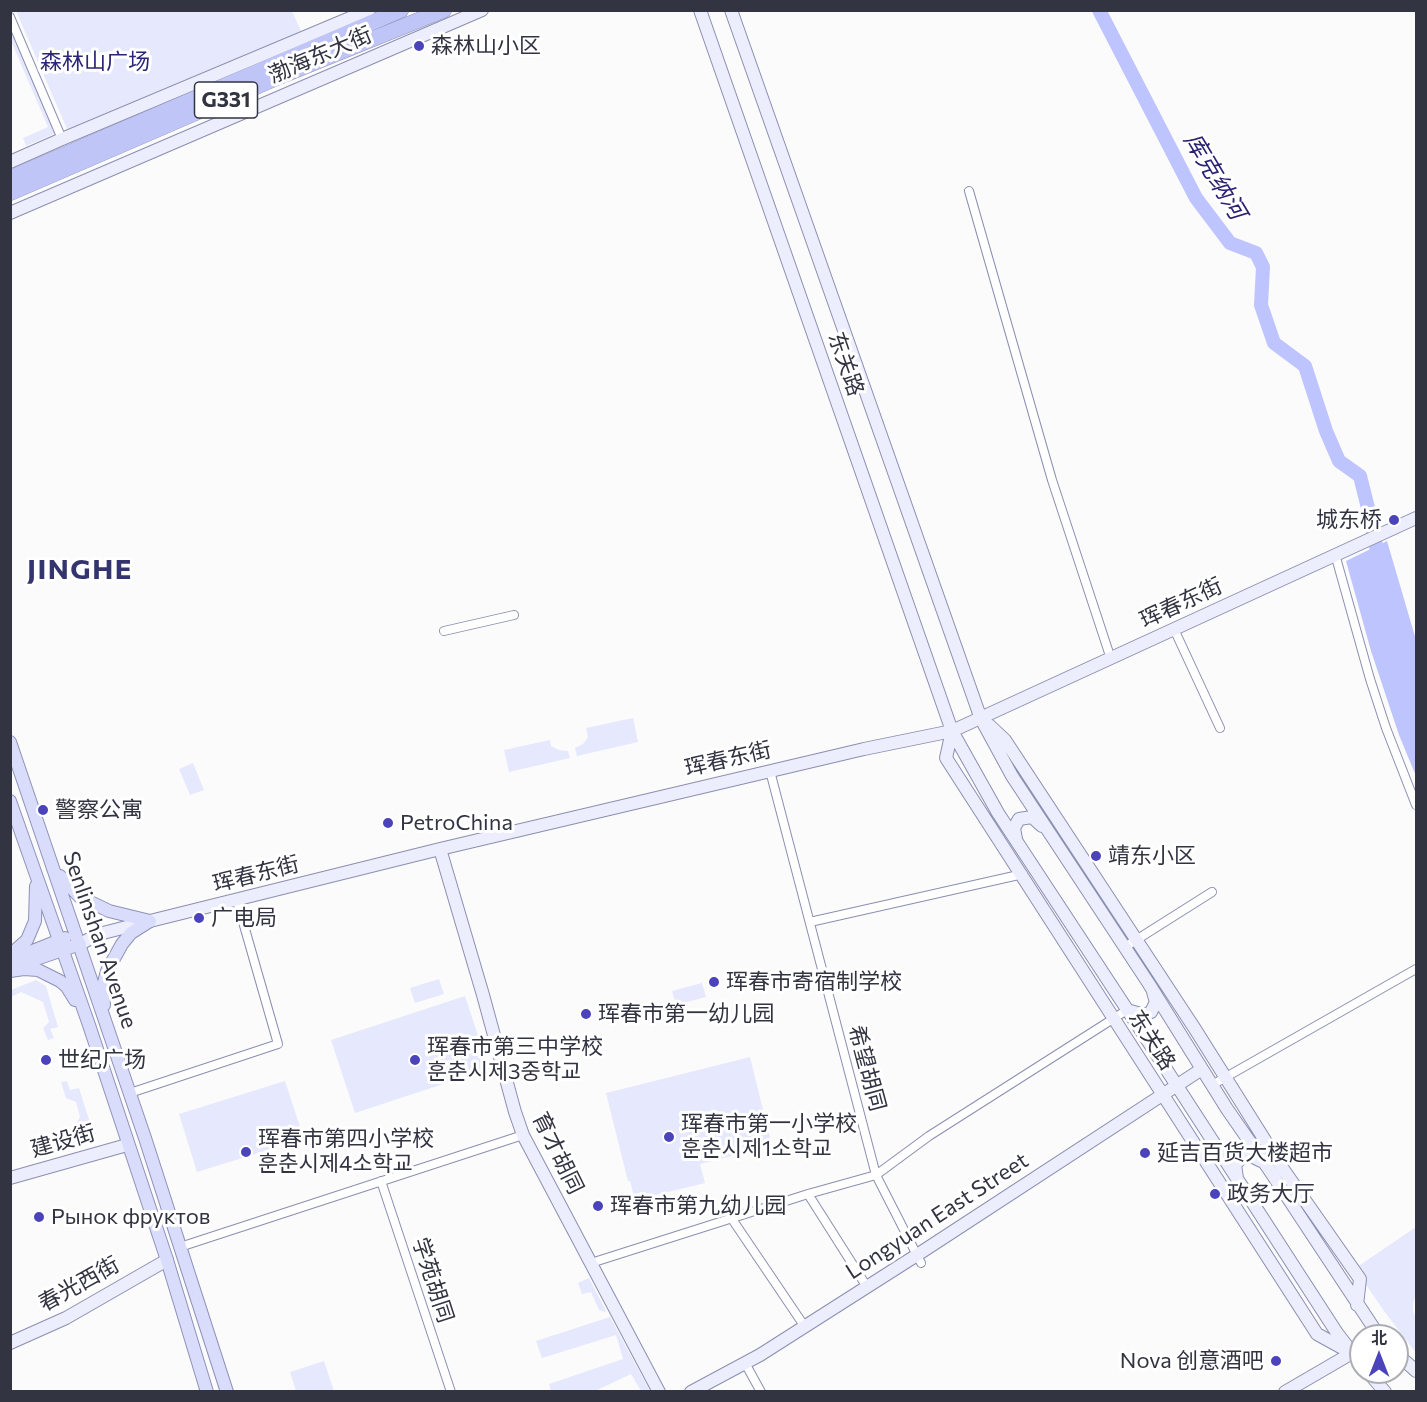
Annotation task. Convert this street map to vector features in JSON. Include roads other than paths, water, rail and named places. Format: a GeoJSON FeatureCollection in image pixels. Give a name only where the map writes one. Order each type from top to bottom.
{"type":"FeatureCollection","features":[{"type":"Feature","properties":{"kind":"highway","name":"渤海东大街"},"geometry":{"type":"LineString","coordinates":[[10,178],[401,10]]}},
{"type":"Feature","properties":{"kind":"highway","name":"渤海东大街"},"geometry":{"type":"LineString","coordinates":[[10,193],[281,76],[444,10]]}},
{"type":"Feature","properties":{"kind":"main road","name":"渤海东大街"},"geometry":{"type":"LineString","coordinates":[[10,162],[369,10]]}},
{"type":"Feature","properties":{"kind":"main road","name":"渤海东大街"},"geometry":{"type":"LineString","coordinates":[[10,213],[482,10]]}},
{"type":"Feature","properties":{"kind":"main road","name":"东关路"},"geometry":{"type":"LineString","coordinates":[[700,10],[952,731],[987,795],[1019,846],[1349,1348]]}},
{"type":"Feature","properties":{"kind":"main road","name":"东关路"},"geometry":{"type":"LineString","coordinates":[[731,10],[981,719],[1008,768],[1049,832],[1225,1078],[1283,1168],[1359,1278],[1357,1305]]}},
{"type":"Feature","properties":{"kind":"main road","name":"珲春东街"},"geometry":{"type":"LineString","coordinates":[[78,939],[440,849],[864,749],[952,731],[1416,518]]}},
{"type":"Feature","properties":{"kind":"main road","name":"东关路"},"geometry":{"type":"LineString","coordinates":[[981,719],[1005,740],[1130,944],[1149,984],[1206,1076],[1370,1324]]}},
{"type":"Feature","properties":{"kind":"main road","name":"东关路"},"geometry":{"type":"LineString","coordinates":[[952,731],[946,758],[1317,1334],[1349,1351]]}},
{"type":"Feature","properties":{"kind":"main road","name":"Senlinshan Avenue"},"geometry":{"type":"LineString","coordinates":[[10,742],[130,1093],[227,1392]]}},
{"type":"Feature","properties":{"kind":"main road","name":"Senlinshan Avenue"},"geometry":{"type":"LineString","coordinates":[[10,801],[89,1025],[167,1260],[207,1392]]}},
{"type":"Feature","properties":{"kind":"main road"},"geometry":{"type":"LineString","coordinates":[[1019,846],[1014,828],[1019,819],[1032,818],[1049,832]]}},
{"type":"Feature","properties":{"kind":"main road","name":"育才胡同"},"geometry":{"type":"LineString","coordinates":[[440,849],[523,1135],[659,1392]]}},
{"type":"Feature","properties":{"kind":"main road"},"geometry":{"type":"LineString","coordinates":[[54,868],[80,897],[109,911],[150,921]]}},
{"type":"Feature","properties":{"kind":"main road"},"geometry":{"type":"LineString","coordinates":[[10,954],[27,940],[35,921],[36,875]]}},
{"type":"Feature","properties":{"kind":"main road"},"geometry":{"type":"LineString","coordinates":[[105,1022],[104,986],[107,971],[131,933],[150,921]]}},
{"type":"Feature","properties":{"kind":"main road"},"geometry":{"type":"LineString","coordinates":[[10,960],[78,939]]}},
{"type":"Feature","properties":{"kind":"main road"},"geometry":{"type":"LineString","coordinates":[[10,970],[61,945]]}},
{"type":"Feature","properties":{"kind":"main road"},"geometry":{"type":"LineString","coordinates":[[10,970],[38,970],[60,981],[67,987],[89,1025]]}},
{"type":"Feature","properties":{"kind":"main road"},"geometry":{"type":"LineString","coordinates":[[1127,1010],[1144,1015],[1153,1009],[1155,998],[1149,984]]}},
{"type":"Feature","properties":{"kind":"main road","name":"Longyuan East Street"},"geometry":{"type":"LineString","coordinates":[[707,1392],[919,1259],[1178,1089],[1206,1076]]}},
{"type":"Feature","properties":{"kind":"main road","name":"建设街"},"geometry":{"type":"LineString","coordinates":[[10,1178],[128,1144]]}},
{"type":"Feature","properties":{"kind":"main road"},"geometry":{"type":"LineString","coordinates":[[1239,1182],[1235,1174],[1235,1165],[1240,1158],[1254,1156],[1268,1168]]}},
{"type":"Feature","properties":{"kind":"main road","name":"Longyuan East Street"},"geometry":{"type":"LineString","coordinates":[[691,1392],[747,1366],[867,1287],[919,1259]]}},
{"type":"Feature","properties":{"kind":"main road","name":"春光西街"},"geometry":{"type":"LineString","coordinates":[[10,1343],[66,1318],[167,1260]]}},
{"type":"Feature","properties":{"kind":"main road"},"geometry":{"type":"LineString","coordinates":[[1285,1392],[1349,1355]]}},
{"type":"Feature","properties":{"kind":"street"},"geometry":{"type":"LineString","coordinates":[[10,17],[62,139]]}},
{"type":"Feature","properties":{"kind":"street"},"geometry":{"type":"LineString","coordinates":[[969,191],[1052,480],[1111,659]]}},
{"type":"Feature","properties":{"kind":"street"},"geometry":{"type":"LineString","coordinates":[[1338,553],[1373,689],[1416,805]]}},
{"type":"Feature","properties":{"kind":"street"},"geometry":{"type":"LineString","coordinates":[[444,631],[514,615]]}},
{"type":"Feature","properties":{"kind":"street"},"geometry":{"type":"LineString","coordinates":[[1174,629],[1220,728]]}},
{"type":"Feature","properties":{"kind":"street","name":"希望胡同"},"geometry":{"type":"LineString","coordinates":[[770,771],[876,1175],[919,1259]]}},
{"type":"Feature","properties":{"kind":"street"},"geometry":{"type":"LineString","coordinates":[[810,922],[1021,875],[1034,868]]}},
{"type":"Feature","properties":{"kind":"street"},"geometry":{"type":"LineString","coordinates":[[1130,944],[1212,892]]}},
{"type":"Feature","properties":{"kind":"street"},"geometry":{"type":"LineString","coordinates":[[130,1093],[278,1044],[237,901]]}},
{"type":"Feature","properties":{"kind":"street"},"geometry":{"type":"LineString","coordinates":[[1206,1076],[1225,1078],[1416,969]]}},
{"type":"Feature","properties":{"kind":"street"},"geometry":{"type":"LineString","coordinates":[[591,1263],[808,1194],[876,1175],[929,1136],[1127,1010]]}},
{"type":"Feature","properties":{"kind":"street"},"geometry":{"type":"LineString","coordinates":[[180,1247],[523,1135]]}},
{"type":"Feature","properties":{"kind":"street","name":"学苑胡同"},"geometry":{"type":"LineString","coordinates":[[381,1181],[451,1392]]}},
{"type":"Feature","properties":{"kind":"street"},"geometry":{"type":"LineString","coordinates":[[808,1194],[867,1287]]}},
{"type":"Feature","properties":{"kind":"street"},"geometry":{"type":"LineString","coordinates":[[732,1219],[805,1326]]}},
{"type":"Feature","properties":{"kind":"street"},"geometry":{"type":"LineString","coordinates":[[747,1366],[761,1392]]}},
{"type":"Feature","properties":{"kind":"water"},"geometry":{"type":"Polygon","coordinates":[[[1387,541],[1416,640],[1416,776],[1399,735],[1371,651],[1346,561],[1387,541]]]}},
{"type":"Feature","properties":{"kind":"waterway","name":"库克纳河"},"geometry":{"type":"LineString","coordinates":[[1099,10],[1196,198],[1230,243],[1256,253],[1263,267],[1261,305],[1274,343],[1305,366],[1326,431],[1339,461],[1360,476],[1379,562]]}},
{"type":"Feature","properties":{"kind":"place","name":"森林山小区"},"geometry":{"type":"Point","coordinates":[419,46]}},
{"type":"Feature","properties":{"kind":"place","name":"城东桥"},"geometry":{"type":"Point","coordinates":[1394,520]}},
{"type":"Feature","properties":{"kind":"place","name":"警察公寓"},"geometry":{"type":"Point","coordinates":[43,810]}},
{"type":"Feature","properties":{"kind":"place","name":"PetroChina"},"geometry":{"type":"Point","coordinates":[388,823]}},
{"type":"Feature","properties":{"kind":"place","name":"靖东小区"},"geometry":{"type":"Point","coordinates":[1096,856]}},
{"type":"Feature","properties":{"kind":"place","name":"广电局"},"geometry":{"type":"Point","coordinates":[199,918]}},
{"type":"Feature","properties":{"kind":"place","name":"珲春市寄宿制学校"},"geometry":{"type":"Point","coordinates":[714,982]}},
{"type":"Feature","properties":{"kind":"place","name":"珲春市第一幼儿园"},"geometry":{"type":"Point","coordinates":[586,1014]}},
{"type":"Feature","properties":{"kind":"place","name":"世纪广场"},"geometry":{"type":"Point","coordinates":[46,1060]}},
{"type":"Feature","properties":{"kind":"place","name":"珲春市第三中学校 훈춘시제3중학교"},"geometry":{"type":"Point","coordinates":[415,1060]}},
{"type":"Feature","properties":{"kind":"place","name":"珲春市第一小学校 훈춘시제1소학교"},"geometry":{"type":"Point","coordinates":[669,1137]}},
{"type":"Feature","properties":{"kind":"place","name":"珲春市第四小学校 훈춘시제4소학교"},"geometry":{"type":"Point","coordinates":[246,1152]}},
{"type":"Feature","properties":{"kind":"place","name":"延吉百货大楼超市"},"geometry":{"type":"Point","coordinates":[1145,1153]}},
{"type":"Feature","properties":{"kind":"place","name":"政务大厅"},"geometry":{"type":"Point","coordinates":[1215,1194]}},
{"type":"Feature","properties":{"kind":"place","name":"珲春市第九幼儿园"},"geometry":{"type":"Point","coordinates":[598,1206]}},
{"type":"Feature","properties":{"kind":"place","name":"Рынок фруктов"},"geometry":{"type":"Point","coordinates":[39,1217]}},
{"type":"Feature","properties":{"kind":"place","name":"Nova 创意酒吧"},"geometry":{"type":"Point","coordinates":[1276,1361]}},
{"type":"Feature","properties":{"kind":"district","name":"JINGHE"},"geometry":{"type":"Point","coordinates":[80,570]}},
{"type":"Feature","properties":{"kind":"park label","name":"森林山广场"},"geometry":{"type":"Point","coordinates":[95,62]}}]}
